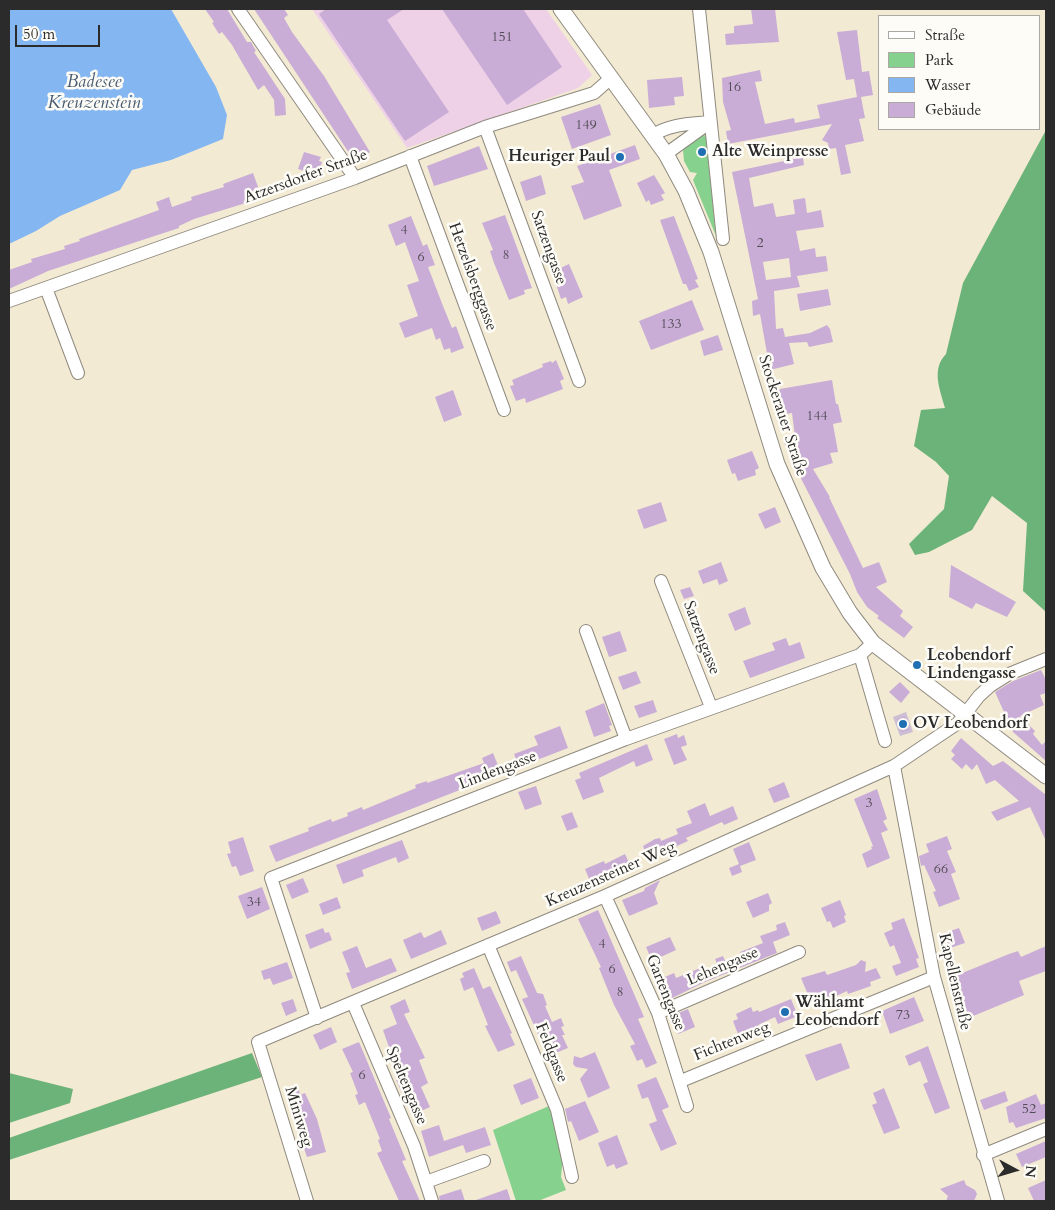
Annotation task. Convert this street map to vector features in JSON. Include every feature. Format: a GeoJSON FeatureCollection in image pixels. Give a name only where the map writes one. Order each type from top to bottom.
{"type":"FeatureCollection","features":[{"type":"Feature","properties":{"kind":"street"},"geometry":{"type":"LineString","coordinates":[[238,9],[355,178]]}},
{"type":"Feature","properties":{"kind":"street","name":"Stockerauer Straße"},"geometry":{"type":"LineString","coordinates":[[560,9],[666,154],[686,190],[711,252],[761,415],[793,502],[824,568],[850,613],[873,643],[1046,776]]}},
{"type":"Feature","properties":{"kind":"street"},"geometry":{"type":"LineString","coordinates":[[699,9],[722,240]]}},
{"type":"Feature","properties":{"kind":"street","name":"Atzersdorfer Straße"},"geometry":{"type":"LineString","coordinates":[[9,301],[355,178],[485,127],[594,93],[611,78]]}},
{"type":"Feature","properties":{"kind":"street"},"geometry":{"type":"LineString","coordinates":[[652,136],[661,130],[673,126],[710,122]]}},
{"type":"Feature","properties":{"kind":"street"},"geometry":{"type":"LineString","coordinates":[[666,154],[710,122]]}},
{"type":"Feature","properties":{"kind":"street","name":"Satzengasse"},"geometry":{"type":"LineString","coordinates":[[485,127],[579,381]]}},
{"type":"Feature","properties":{"kind":"street","name":"Hetzelsberggasse"},"geometry":{"type":"LineString","coordinates":[[410,156],[504,410]]}},
{"type":"Feature","properties":{"kind":"street"},"geometry":{"type":"LineString","coordinates":[[46,288],[78,372]]}},
{"type":"Feature","properties":{"kind":"street","name":"Satzengasse"},"geometry":{"type":"LineString","coordinates":[[661,580],[711,707]]}},
{"type":"Feature","properties":{"kind":"street"},"geometry":{"type":"LineString","coordinates":[[586,631],[626,739]]}},
{"type":"Feature","properties":{"kind":"street","name":"Lindengasse"},"geometry":{"type":"LineString","coordinates":[[317,1018],[271,878],[626,739],[711,707],[776,687],[860,655],[873,643]]}},
{"type":"Feature","properties":{"kind":"street"},"geometry":{"type":"LineString","coordinates":[[860,655],[886,740]]}},
{"type":"Feature","properties":{"kind":"street","name":"Kreuzensteiner Weg"},"geometry":{"type":"LineString","coordinates":[[258,1042],[605,896],[894,766],[958,723],[979,696],[990,686],[1009,674],[1046,659]]}},
{"type":"Feature","properties":{"kind":"street","name":"Kapellenstraße"},"geometry":{"type":"LineString","coordinates":[[894,766],[934,977],[983,1155],[998,1201]]}},
{"type":"Feature","properties":{"kind":"street","name":"Gartengasse"},"geometry":{"type":"LineString","coordinates":[[605,896],[658,1012],[681,1081],[687,1106]]}},
{"type":"Feature","properties":{"kind":"street","name":"Feldgasse"},"geometry":{"type":"LineString","coordinates":[[488,945],[557,1110],[572,1177]]}},
{"type":"Feature","properties":{"kind":"street","name":"Lehengasse"},"geometry":{"type":"LineString","coordinates":[[658,1012],[799,952]]}},
{"type":"Feature","properties":{"kind":"street","name":"Fichtenweg"},"geometry":{"type":"LineString","coordinates":[[681,1081],[934,977]]}},
{"type":"Feature","properties":{"kind":"street","name":"Speltengasse"},"geometry":{"type":"LineString","coordinates":[[354,1003],[414,1146],[432,1201]]}},
{"type":"Feature","properties":{"kind":"street","name":"Miniweg"},"geometry":{"type":"LineString","coordinates":[[258,1042],[307,1201]]}},
{"type":"Feature","properties":{"kind":"street"},"geometry":{"type":"LineString","coordinates":[[983,1155],[1046,1129]]}},
{"type":"Feature","properties":{"kind":"street"},"geometry":{"type":"LineString","coordinates":[[426,1182],[484,1161]]}},
{"type":"Feature","properties":{"kind":"shaded area"},"geometry":{"type":"Polygon","coordinates":[[[312,9],[546,9],[592,75],[578,88],[407,148],[312,9]]]}},
{"type":"Feature","properties":{"kind":"shaded area"},"geometry":{"type":"Polygon","coordinates":[[[906,712],[913,732],[900,736],[893,717],[906,712]]]}},
{"type":"Feature","properties":{"kind":"green space"},"geometry":{"type":"Polygon","coordinates":[[[1046,130],[1046,612],[1023,591],[1027,523],[992,496],[972,530],[929,552],[915,555],[909,544],[944,509],[949,476],[936,462],[914,446],[921,410],[945,408],[938,380],[939,366],[946,354],[963,283],[1046,130]]]}},
{"type":"Feature","properties":{"kind":"green space"},"geometry":{"type":"Polygon","coordinates":[[[701,134],[704,134],[706,138],[716,236],[693,180],[697,173],[690,172],[684,161],[683,150],[701,134]]]}},
{"type":"Feature","properties":{"kind":"green space"},"geometry":{"type":"Polygon","coordinates":[[[252,1053],[262,1077],[9,1160],[9,1138],[252,1053]]]}},
{"type":"Feature","properties":{"kind":"green space"},"geometry":{"type":"Polygon","coordinates":[[[9,1073],[73,1089],[70,1103],[9,1123],[9,1073]]]}},
{"type":"Feature","properties":{"kind":"green space"},"geometry":{"type":"Polygon","coordinates":[[[549,1106],[553,1109],[563,1156],[561,1177],[566,1190],[538,1201],[516,1201],[493,1130],[549,1106]]]}},
{"type":"Feature","properties":{"kind":"water","name":"Badesee Kreuzenstein"},"geometry":{"type":"Polygon","coordinates":[[[9,9],[171,9],[216,87],[227,115],[223,139],[171,160],[132,170],[120,190],[60,216],[36,231],[9,244],[9,9]]]}},
{"type":"Feature","properties":{"kind":"building"},"geometry":{"type":"Polygon","coordinates":[[[205,9],[227,9],[247,42],[251,42],[256,51],[254,52],[285,99],[286,115],[275,116],[274,100],[264,85],[258,90],[232,45],[222,32],[219,34],[212,23],[214,22],[205,9]]]}},
{"type":"Feature","properties":{"kind":"building"},"geometry":{"type":"Polygon","coordinates":[[[254,9],[284,9],[288,15],[284,18],[292,32],[324,76],[370,152],[355,162],[254,9]]]}},
{"type":"Feature","properties":{"kind":"building"},"geometry":{"type":"Polygon","coordinates":[[[326,9],[404,9],[387,20],[449,112],[405,141],[319,14],[326,9]]]}},
{"type":"Feature","properties":{"kind":"building"},"geometry":{"type":"Polygon","coordinates":[[[442,9],[523,9],[562,67],[507,105],[442,9]]]}},
{"type":"Feature","properties":{"kind":"building"},"geometry":{"type":"Polygon","coordinates":[[[751,9],[775,9],[779,42],[726,45],[725,34],[734,33],[734,26],[753,24],[751,9]]]}},
{"type":"Feature","properties":{"kind":"building"},"geometry":{"type":"Polygon","coordinates":[[[857,30],[862,72],[869,71],[873,95],[861,97],[865,118],[859,119],[864,141],[845,145],[851,173],[841,175],[836,148],[829,149],[828,143],[822,140],[832,124],[728,144],[726,131],[731,130],[723,102],[722,78],[760,70],[762,81],[755,82],[765,124],[794,118],[795,123],[820,118],[817,105],[857,97],[854,79],[846,80],[837,32],[857,30]]]}},
{"type":"Feature","properties":{"kind":"building"},"geometry":{"type":"Polygon","coordinates":[[[682,77],[684,96],[674,97],[675,105],[649,108],[647,80],[682,77]]]}},
{"type":"Feature","properties":{"kind":"building"},"geometry":{"type":"Polygon","coordinates":[[[600,104],[611,135],[572,149],[561,117],[600,104]]]}},
{"type":"Feature","properties":{"kind":"building"},"geometry":{"type":"Polygon","coordinates":[[[635,145],[640,159],[609,170],[622,206],[584,220],[571,186],[584,182],[577,166],[635,145]]]}},
{"type":"Feature","properties":{"kind":"building"},"geometry":{"type":"Polygon","coordinates":[[[479,146],[488,169],[434,186],[427,166],[479,146]]]}},
{"type":"Feature","properties":{"kind":"building"},"geometry":{"type":"Polygon","coordinates":[[[304,152],[321,157],[319,161],[322,162],[318,175],[298,169],[304,152]]]}},
{"type":"Feature","properties":{"kind":"building"},"geometry":{"type":"Polygon","coordinates":[[[803,157],[804,165],[749,178],[754,207],[773,203],[776,217],[795,214],[793,200],[805,198],[807,213],[821,210],[824,227],[796,231],[800,251],[815,248],[816,257],[826,256],[828,271],[797,276],[800,287],[774,291],[776,329],[783,328],[785,337],[810,333],[827,325],[833,342],[809,347],[807,342],[789,343],[794,364],[770,370],[760,314],[753,316],[752,301],[758,299],[732,172],[803,157]],[[789,258],[763,262],[766,280],[791,277],[789,258]]]}},
{"type":"Feature","properties":{"kind":"building"},"geometry":{"type":"Polygon","coordinates":[[[253,173],[262,198],[194,219],[179,226],[179,228],[48,271],[9,289],[9,270],[32,262],[31,259],[65,249],[64,246],[80,241],[79,239],[159,210],[156,202],[169,197],[172,207],[192,200],[191,197],[224,187],[223,184],[253,173]]]}},
{"type":"Feature","properties":{"kind":"building"},"geometry":{"type":"Polygon","coordinates":[[[541,175],[546,194],[526,201],[520,182],[541,175]]]}},
{"type":"Feature","properties":{"kind":"building"},"geometry":{"type":"Polygon","coordinates":[[[654,175],[665,193],[661,195],[664,200],[651,205],[649,200],[646,202],[637,183],[654,175]]]}},
{"type":"Feature","properties":{"kind":"building"},"geometry":{"type":"Polygon","coordinates":[[[505,215],[532,288],[524,290],[525,294],[509,300],[494,263],[490,251],[493,250],[482,223],[505,215]]]}},
{"type":"Feature","properties":{"kind":"building"},"geometry":{"type":"Polygon","coordinates":[[[411,216],[423,246],[427,244],[435,265],[428,267],[452,328],[456,326],[464,348],[451,353],[450,348],[444,350],[440,338],[436,340],[432,328],[405,338],[399,323],[418,316],[407,285],[419,281],[405,242],[396,246],[388,225],[411,216]]]}},
{"type":"Feature","properties":{"kind":"building"},"geometry":{"type":"Polygon","coordinates":[[[674,216],[698,279],[695,280],[699,287],[689,291],[686,284],[683,284],[660,220],[674,216]]]}},
{"type":"Feature","properties":{"kind":"building"},"geometry":{"type":"Polygon","coordinates":[[[569,264],[583,297],[568,304],[566,297],[561,299],[552,272],[569,264]]]}},
{"type":"Feature","properties":{"kind":"building"},"geometry":{"type":"Polygon","coordinates":[[[828,289],[831,305],[800,311],[797,294],[828,289]]]}},
{"type":"Feature","properties":{"kind":"building"},"geometry":{"type":"Polygon","coordinates":[[[692,300],[704,330],[651,350],[639,321],[692,300]]]}},
{"type":"Feature","properties":{"kind":"building"},"geometry":{"type":"Polygon","coordinates":[[[718,335],[723,350],[704,356],[700,341],[718,335]]]}},
{"type":"Feature","properties":{"kind":"building"},"geometry":{"type":"Polygon","coordinates":[[[556,360],[564,379],[560,381],[563,389],[526,403],[525,398],[516,401],[510,386],[514,385],[512,380],[543,367],[542,364],[551,361],[552,363],[556,360]]]}},
{"type":"Feature","properties":{"kind":"building"},"geometry":{"type":"Polygon","coordinates":[[[832,380],[836,404],[838,404],[842,422],[833,424],[838,452],[830,453],[833,463],[813,469],[830,497],[863,568],[879,562],[887,582],[876,587],[903,611],[900,616],[913,627],[904,638],[877,618],[879,616],[867,607],[857,592],[850,574],[784,442],[795,437],[792,413],[781,415],[774,390],[832,380]]]}},
{"type":"Feature","properties":{"kind":"building"},"geometry":{"type":"Polygon","coordinates":[[[453,390],[462,415],[444,422],[435,397],[453,390]]]}},
{"type":"Feature","properties":{"kind":"building"},"geometry":{"type":"Polygon","coordinates":[[[752,451],[759,468],[755,470],[756,475],[738,481],[735,473],[732,474],[727,460],[752,451]]]}},
{"type":"Feature","properties":{"kind":"building"},"geometry":{"type":"Polygon","coordinates":[[[661,502],[667,521],[644,529],[637,510],[661,502]]]}},
{"type":"Feature","properties":{"kind":"building"},"geometry":{"type":"Polygon","coordinates":[[[775,507],[781,522],[765,529],[758,514],[775,507]]]}},
{"type":"Feature","properties":{"kind":"building"},"geometry":{"type":"Polygon","coordinates":[[[721,562],[728,581],[719,585],[717,579],[703,584],[698,571],[721,562]]]}},
{"type":"Feature","properties":{"kind":"building"},"geometry":{"type":"Polygon","coordinates":[[[951,565],[1016,602],[1007,617],[976,603],[972,609],[949,597],[951,565]]]}},
{"type":"Feature","properties":{"kind":"building"},"geometry":{"type":"Polygon","coordinates":[[[690,587],[694,596],[684,599],[680,590],[690,587]]]}},
{"type":"Feature","properties":{"kind":"building"},"geometry":{"type":"Polygon","coordinates":[[[745,607],[751,624],[735,631],[728,614],[745,607]]]}},
{"type":"Feature","properties":{"kind":"building"},"geometry":{"type":"Polygon","coordinates":[[[620,631],[627,651],[609,657],[602,637],[620,631]]]}},
{"type":"Feature","properties":{"kind":"building"},"geometry":{"type":"Polygon","coordinates":[[[786,638],[789,646],[800,642],[805,658],[750,678],[743,661],[775,650],[772,643],[786,638]]]}},
{"type":"Feature","properties":{"kind":"building"},"geometry":{"type":"Polygon","coordinates":[[[1041,670],[1046,680],[1046,693],[1040,695],[1044,705],[1020,716],[1035,731],[1033,734],[1042,745],[1046,741],[1046,761],[1013,732],[995,692],[1013,681],[1041,670]]]}},
{"type":"Feature","properties":{"kind":"building"},"geometry":{"type":"Polygon","coordinates":[[[636,671],[641,683],[623,690],[618,677],[636,671]]]}},
{"type":"Feature","properties":{"kind":"building"},"geometry":{"type":"Polygon","coordinates":[[[900,682],[910,692],[901,703],[889,692],[900,682]]]}},
{"type":"Feature","properties":{"kind":"building"},"geometry":{"type":"Polygon","coordinates":[[[653,700],[657,712],[639,718],[634,706],[653,700]]]}},
{"type":"Feature","properties":{"kind":"building"},"geometry":{"type":"Polygon","coordinates":[[[604,703],[612,725],[609,726],[611,731],[594,737],[585,711],[604,703]]]}},
{"type":"Feature","properties":{"kind":"building","name":"OV Leobendorf"},"geometry":{"type":"Polygon","coordinates":[[[905,716],[909,730],[901,732],[897,719],[905,716]]]}},
{"type":"Feature","properties":{"kind":"building"},"geometry":{"type":"Polygon","coordinates":[[[560,726],[568,748],[519,767],[514,754],[538,745],[534,736],[560,726]]]}},
{"type":"Feature","properties":{"kind":"building"},"geometry":{"type":"Polygon","coordinates":[[[677,734],[678,738],[684,735],[687,745],[681,747],[687,760],[674,765],[664,739],[677,734]]]}},
{"type":"Feature","properties":{"kind":"building"},"geometry":{"type":"Polygon","coordinates":[[[961,738],[993,766],[1003,761],[1046,795],[1046,841],[1030,807],[997,821],[991,812],[1019,801],[995,780],[986,784],[977,764],[972,770],[966,764],[962,769],[951,759],[955,755],[951,751],[961,738]]]}},
{"type":"Feature","properties":{"kind":"building"},"geometry":{"type":"Polygon","coordinates":[[[647,744],[653,760],[636,767],[634,761],[599,778],[604,792],[583,800],[575,780],[581,778],[579,773],[647,744]]]}},
{"type":"Feature","properties":{"kind":"building"},"geometry":{"type":"Polygon","coordinates":[[[493,753],[501,773],[276,862],[269,846],[309,831],[308,828],[331,819],[332,822],[348,816],[347,813],[362,807],[363,810],[416,788],[415,785],[427,781],[427,783],[484,763],[482,758],[493,753]]]}},
{"type":"Feature","properties":{"kind":"building"},"geometry":{"type":"Polygon","coordinates":[[[784,782],[790,797],[774,803],[768,789],[784,782]]]}},
{"type":"Feature","properties":{"kind":"building"},"geometry":{"type":"Polygon","coordinates":[[[536,786],[542,804],[525,810],[518,792],[536,786]]]}},
{"type":"Feature","properties":{"kind":"building"},"geometry":{"type":"Polygon","coordinates":[[[877,789],[887,819],[883,821],[888,830],[881,833],[890,858],[867,868],[862,854],[872,849],[871,847],[873,846],[854,799],[877,789]]]}},
{"type":"Feature","properties":{"kind":"building"},"geometry":{"type":"Polygon","coordinates":[[[705,803],[710,816],[733,806],[738,819],[724,825],[722,822],[686,838],[688,841],[648,859],[643,846],[655,839],[660,838],[661,841],[678,834],[676,829],[692,823],[687,811],[705,803]]]}},
{"type":"Feature","properties":{"kind":"building"},"geometry":{"type":"Polygon","coordinates":[[[572,812],[578,827],[567,831],[561,816],[572,812]]]}},
{"type":"Feature","properties":{"kind":"building"},"geometry":{"type":"Polygon","coordinates":[[[947,836],[952,849],[947,851],[956,872],[951,874],[960,899],[939,907],[933,892],[936,891],[924,865],[921,866],[919,856],[929,852],[926,844],[947,836]]]}},
{"type":"Feature","properties":{"kind":"building"},"geometry":{"type":"Polygon","coordinates":[[[243,837],[254,871],[240,876],[236,866],[232,867],[227,854],[231,853],[228,842],[243,837]]]}},
{"type":"Feature","properties":{"kind":"building"},"geometry":{"type":"Polygon","coordinates":[[[402,840],[409,858],[398,863],[396,857],[362,870],[364,876],[343,884],[336,865],[402,840]]]}},
{"type":"Feature","properties":{"kind":"building"},"geometry":{"type":"Polygon","coordinates":[[[749,842],[756,860],[740,866],[742,872],[732,876],[729,868],[739,864],[733,849],[749,842]]]}},
{"type":"Feature","properties":{"kind":"building"},"geometry":{"type":"Polygon","coordinates":[[[625,854],[631,867],[592,886],[585,869],[604,861],[605,864],[625,854]]]}},
{"type":"Feature","properties":{"kind":"building"},"geometry":{"type":"Polygon","coordinates":[[[303,878],[309,892],[292,899],[286,885],[303,878]]]}},
{"type":"Feature","properties":{"kind":"building"},"geometry":{"type":"Polygon","coordinates":[[[660,880],[654,893],[658,904],[629,916],[622,900],[644,891],[645,888],[660,880]]]}},
{"type":"Feature","properties":{"kind":"building"},"geometry":{"type":"Polygon","coordinates":[[[262,887],[270,909],[247,919],[238,896],[262,887]]]}},
{"type":"Feature","properties":{"kind":"building"},"geometry":{"type":"Polygon","coordinates":[[[768,893],[772,903],[769,905],[769,911],[753,918],[746,902],[768,893]]]}},
{"type":"Feature","properties":{"kind":"building"},"geometry":{"type":"Polygon","coordinates":[[[337,897],[341,908],[323,915],[319,904],[337,897]]]}},
{"type":"Feature","properties":{"kind":"building"},"geometry":{"type":"Polygon","coordinates":[[[840,900],[846,915],[844,916],[846,922],[833,928],[830,921],[827,922],[821,908],[840,900]]]}},
{"type":"Feature","properties":{"kind":"building"},"geometry":{"type":"Polygon","coordinates":[[[598,910],[644,1017],[638,1019],[657,1063],[646,1068],[642,1059],[637,1061],[630,1046],[635,1044],[614,1005],[599,968],[601,967],[578,919],[598,910]]]}},
{"type":"Feature","properties":{"kind":"building"},"geometry":{"type":"Polygon","coordinates":[[[496,911],[501,923],[482,931],[477,918],[496,911]]]}},
{"type":"Feature","properties":{"kind":"building"},"geometry":{"type":"Polygon","coordinates":[[[904,918],[919,958],[916,959],[919,967],[896,976],[892,966],[901,963],[894,945],[890,947],[884,933],[893,929],[891,923],[904,918]]]}},
{"type":"Feature","properties":{"kind":"building"},"geometry":{"type":"Polygon","coordinates":[[[785,922],[790,935],[773,942],[777,953],[705,982],[666,1001],[662,1000],[659,991],[669,987],[665,977],[674,973],[676,978],[700,968],[702,972],[718,966],[715,959],[723,956],[726,963],[742,957],[740,952],[763,943],[760,936],[777,930],[776,925],[785,922]]]}},
{"type":"Feature","properties":{"kind":"building"},"geometry":{"type":"Polygon","coordinates":[[[323,928],[325,933],[329,932],[332,940],[310,949],[305,935],[323,928]]]}},
{"type":"Feature","properties":{"kind":"building"},"geometry":{"type":"Polygon","coordinates":[[[959,928],[965,943],[950,948],[944,933],[959,928]]]}},
{"type":"Feature","properties":{"kind":"building"},"geometry":{"type":"Polygon","coordinates":[[[441,930],[447,944],[411,959],[403,940],[421,932],[424,938],[441,930]]]}},
{"type":"Feature","properties":{"kind":"building"},"geometry":{"type":"Polygon","coordinates":[[[670,937],[676,950],[652,961],[646,947],[670,937]]]}},
{"type":"Feature","properties":{"kind":"building"},"geometry":{"type":"Polygon","coordinates":[[[357,946],[366,968],[391,958],[397,971],[352,989],[346,973],[350,972],[342,952],[357,946]]]}},
{"type":"Feature","properties":{"kind":"building"},"geometry":{"type":"Polygon","coordinates":[[[1046,946],[1046,971],[1019,981],[1024,995],[966,1019],[961,1010],[964,1009],[950,978],[1018,951],[1021,957],[1046,946]]]}},
{"type":"Feature","properties":{"kind":"building"},"geometry":{"type":"Polygon","coordinates":[[[521,956],[537,993],[543,994],[547,1005],[545,1006],[552,1022],[561,1018],[564,1026],[561,1027],[565,1035],[562,1035],[568,1048],[548,1056],[522,999],[528,997],[516,970],[511,972],[507,962],[521,956]]]}},
{"type":"Feature","properties":{"kind":"building"},"geometry":{"type":"Polygon","coordinates":[[[861,960],[866,962],[865,972],[876,968],[881,978],[870,982],[871,986],[848,994],[847,991],[817,1005],[805,999],[809,997],[801,978],[825,971],[827,975],[856,965],[861,960]]]}},
{"type":"Feature","properties":{"kind":"building"},"geometry":{"type":"Polygon","coordinates":[[[287,962],[293,978],[273,985],[270,978],[264,980],[261,971],[287,962]]]}},
{"type":"Feature","properties":{"kind":"building"},"geometry":{"type":"Polygon","coordinates":[[[474,968],[483,989],[490,986],[512,1033],[510,1034],[515,1045],[498,1052],[485,1026],[488,1025],[473,987],[464,991],[460,979],[464,977],[462,973],[474,968]]]}},
{"type":"Feature","properties":{"kind":"building"},"geometry":{"type":"Polygon","coordinates":[[[914,997],[924,1021],[890,1034],[882,1011],[914,997]]]}},
{"type":"Feature","properties":{"kind":"building"},"geometry":{"type":"Polygon","coordinates":[[[293,999],[297,1011],[286,1016],[281,1003],[293,999]]]}},
{"type":"Feature","properties":{"kind":"building"},"geometry":{"type":"Polygon","coordinates":[[[405,999],[410,1012],[404,1014],[425,1058],[419,1060],[428,1083],[421,1087],[430,1107],[412,1115],[396,1080],[400,1079],[383,1030],[397,1024],[390,1006],[405,999]]]}},
{"type":"Feature","properties":{"kind":"building"},"geometry":{"type":"Polygon","coordinates":[[[791,999],[798,1016],[778,1024],[775,1017],[758,1025],[760,1029],[745,1036],[743,1031],[738,1034],[733,1021],[738,1019],[736,1014],[751,1007],[753,1012],[758,1010],[759,1012],[791,999]]]}},
{"type":"Feature","properties":{"kind":"building"},"geometry":{"type":"Polygon","coordinates":[[[688,1009],[695,1027],[678,1034],[671,1016],[688,1009]]]}},
{"type":"Feature","properties":{"kind":"building"},"geometry":{"type":"Polygon","coordinates":[[[331,1027],[337,1042],[320,1050],[313,1035],[331,1027]]]}},
{"type":"Feature","properties":{"kind":"building"},"geometry":{"type":"Polygon","coordinates":[[[359,1042],[391,1118],[389,1119],[406,1160],[402,1161],[420,1201],[399,1201],[377,1153],[382,1151],[378,1140],[380,1139],[365,1102],[359,1105],[355,1095],[358,1094],[350,1073],[353,1072],[342,1049],[359,1042]]]}},
{"type":"Feature","properties":{"kind":"building"},"geometry":{"type":"Polygon","coordinates":[[[841,1043],[850,1068],[816,1081],[805,1055],[841,1043]]]}},
{"type":"Feature","properties":{"kind":"building"},"geometry":{"type":"Polygon","coordinates":[[[928,1046],[950,1108],[935,1114],[923,1084],[928,1082],[920,1061],[909,1066],[905,1056],[928,1046]]]}},
{"type":"Feature","properties":{"kind":"building"},"geometry":{"type":"Polygon","coordinates":[[[595,1052],[610,1088],[588,1098],[580,1079],[588,1069],[576,1067],[573,1064],[574,1056],[581,1058],[595,1052]]]}},
{"type":"Feature","properties":{"kind":"building"},"geometry":{"type":"Polygon","coordinates":[[[656,1077],[669,1107],[662,1110],[677,1144],[661,1151],[649,1124],[657,1121],[648,1097],[642,1099],[637,1085],[656,1077]]]}},
{"type":"Feature","properties":{"kind":"building"},"geometry":{"type":"Polygon","coordinates":[[[531,1078],[539,1098],[521,1105],[513,1085],[531,1078]]]}},
{"type":"Feature","properties":{"kind":"building"},"geometry":{"type":"Polygon","coordinates":[[[884,1088],[900,1128],[884,1134],[872,1105],[877,1103],[873,1093],[884,1088]]]}},
{"type":"Feature","properties":{"kind":"building"},"geometry":{"type":"Polygon","coordinates":[[[299,1090],[300,1095],[305,1093],[317,1119],[326,1152],[307,1157],[286,1096],[299,1090]]]}},
{"type":"Feature","properties":{"kind":"building"},"geometry":{"type":"Polygon","coordinates":[[[1005,1091],[1008,1101],[984,1110],[980,1100],[1005,1091]]]}},
{"type":"Feature","properties":{"kind":"building"},"geometry":{"type":"Polygon","coordinates":[[[1036,1094],[1041,1105],[1046,1103],[1046,1118],[1016,1128],[1013,1122],[1009,1123],[1006,1107],[1036,1094]]]}},
{"type":"Feature","properties":{"kind":"building"},"geometry":{"type":"Polygon","coordinates":[[[585,1101],[599,1132],[579,1141],[571,1121],[568,1122],[565,1109],[585,1101]]]}},
{"type":"Feature","properties":{"kind":"building"},"geometry":{"type":"Polygon","coordinates":[[[439,1125],[444,1141],[485,1127],[491,1145],[466,1153],[463,1145],[429,1157],[421,1131],[439,1125]]]}},
{"type":"Feature","properties":{"kind":"building"},"geometry":{"type":"Polygon","coordinates":[[[617,1135],[628,1164],[616,1169],[614,1164],[607,1167],[598,1143],[617,1135]]]}},
{"type":"Feature","properties":{"kind":"building"},"geometry":{"type":"Polygon","coordinates":[[[1046,1141],[1046,1157],[1022,1167],[1016,1154],[1046,1141]]]}},
{"type":"Feature","properties":{"kind":"building"},"geometry":{"type":"Polygon","coordinates":[[[964,1180],[966,1185],[975,1190],[977,1194],[974,1201],[946,1201],[948,1196],[940,1189],[964,1180]]]}},
{"type":"Feature","properties":{"kind":"building"},"geometry":{"type":"Polygon","coordinates":[[[1046,1180],[1046,1201],[1034,1201],[1028,1188],[1046,1180]]]}},
{"type":"Feature","properties":{"kind":"building"},"geometry":{"type":"Polygon","coordinates":[[[461,1189],[465,1201],[440,1201],[439,1196],[461,1189]]]}},
{"type":"Feature","properties":{"kind":"building"},"geometry":{"type":"Polygon","coordinates":[[[507,1189],[511,1201],[476,1200],[507,1189]]]}},
{"type":"Feature","properties":{"kind":"place","name":"Alte Weinpresse"},"geometry":{"type":"Point","coordinates":[702,152]}},
{"type":"Feature","properties":{"kind":"place","name":"Heuriger Paul"},"geometry":{"type":"Point","coordinates":[620,157]}},
{"type":"Feature","properties":{"kind":"place","name":"Leobendorf Lindengasse"},"geometry":{"type":"Point","coordinates":[917,665]}},
{"type":"Feature","properties":{"kind":"place","name":"OV Leobendorf"},"geometry":{"type":"Point","coordinates":[903,724]}},
{"type":"Feature","properties":{"kind":"place","name":"Wählamt Leobendorf"},"geometry":{"type":"Point","coordinates":[785,1012]}}]}
